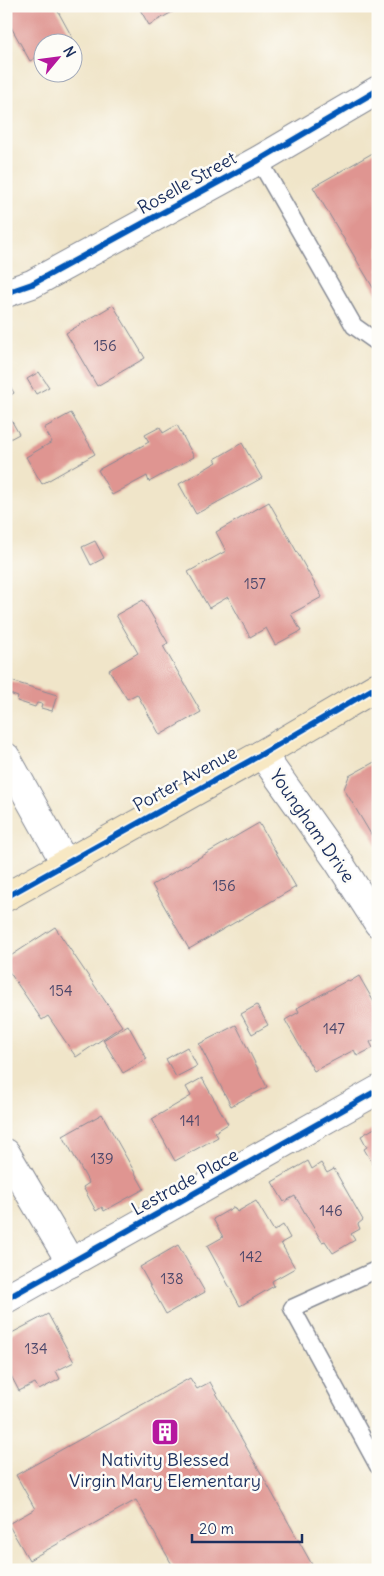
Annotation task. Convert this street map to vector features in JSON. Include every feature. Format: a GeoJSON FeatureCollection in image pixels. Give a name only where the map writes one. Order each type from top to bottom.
{"type":"FeatureCollection","features":[{"type":"Feature","properties":{"kind":"main road","name":"Porter Avenue"},"geometry":{"type":"LineString","coordinates":[[6,897],[262,754],[378,686]]}},
{"type":"Feature","properties":{"kind":"street","name":"Roselle Street"},"geometry":{"type":"LineString","coordinates":[[6,293],[32,284],[259,160],[378,90]]}},
{"type":"Feature","properties":{"kind":"street","name":"Youngham Drive"},"geometry":{"type":"LineString","coordinates":[[262,754],[338,860],[378,923]]}},
{"type":"Feature","properties":{"kind":"street"},"geometry":{"type":"LineString","coordinates":[[6,757],[65,863]]}},
{"type":"Feature","properties":{"kind":"street","name":"Lestrade Place"},"geometry":{"type":"LineString","coordinates":[[6,1299],[378,1090]]}},
{"type":"Feature","properties":{"kind":"street"},"geometry":{"type":"LineString","coordinates":[[6,1153],[71,1263]]}},
{"type":"Feature","properties":{"kind":"lane"},"geometry":{"type":"LineString","coordinates":[[259,160],[354,326],[378,343]]}},
{"type":"Feature","properties":{"kind":"lane"},"geometry":{"type":"LineString","coordinates":[[378,1269],[292,1308],[378,1466]]}},
{"type":"Feature","properties":{"kind":"building"},"geometry":{"type":"Polygon","coordinates":[[[6,6],[55,6],[69,32],[32,32],[32,60],[30,61],[11,27],[6,29],[6,6]]]}},
{"type":"Feature","properties":{"kind":"building"},"geometry":{"type":"Polygon","coordinates":[[[138,6],[183,6],[149,25],[138,6]]]}},
{"type":"Feature","properties":{"kind":"building"},"geometry":{"type":"Polygon","coordinates":[[[378,150],[378,296],[313,187],[378,150]]]}},
{"type":"Feature","properties":{"kind":"building"},"geometry":{"type":"Polygon","coordinates":[[[113,305],[145,358],[97,386],[66,333],[113,305]]]}},
{"type":"Feature","properties":{"kind":"building"},"geometry":{"type":"Polygon","coordinates":[[[39,372],[49,387],[36,394],[27,379],[39,372]]]}},
{"type":"Feature","properties":{"kind":"building"},"geometry":{"type":"Polygon","coordinates":[[[6,379],[14,393],[6,398],[6,379]]]}},
{"type":"Feature","properties":{"kind":"building"},"geometry":{"type":"Polygon","coordinates":[[[6,411],[19,434],[6,441],[6,411]]]}},
{"type":"Feature","properties":{"kind":"building"},"geometry":{"type":"Polygon","coordinates":[[[71,413],[95,454],[42,484],[26,457],[52,442],[44,428],[71,413]]]}},
{"type":"Feature","properties":{"kind":"building"},"geometry":{"type":"Polygon","coordinates":[[[177,425],[194,457],[149,482],[147,476],[112,495],[98,470],[149,442],[145,435],[160,427],[163,433],[177,425]]]}},
{"type":"Feature","properties":{"kind":"building"},"geometry":{"type":"Polygon","coordinates":[[[242,443],[262,478],[196,514],[179,484],[217,462],[215,459],[242,443]]]}},
{"type":"Feature","properties":{"kind":"building"},"geometry":{"type":"Polygon","coordinates":[[[269,502],[322,597],[291,614],[301,631],[275,645],[266,628],[250,637],[228,597],[209,608],[188,572],[226,551],[216,532],[269,502]]]}},
{"type":"Feature","properties":{"kind":"building"},"geometry":{"type":"Polygon","coordinates":[[[95,541],[104,558],[91,565],[82,547],[95,541]]]}},
{"type":"Feature","properties":{"kind":"building"},"geometry":{"type":"Polygon","coordinates":[[[143,600],[168,643],[163,646],[201,712],[160,735],[137,694],[127,699],[109,670],[138,653],[116,615],[143,600]]]}},
{"type":"Feature","properties":{"kind":"building"},"geometry":{"type":"Polygon","coordinates":[[[11,681],[57,695],[52,711],[41,708],[42,704],[37,703],[35,707],[17,701],[18,697],[7,693],[11,681]]]}},
{"type":"Feature","properties":{"kind":"building"},"geometry":{"type":"Polygon","coordinates":[[[378,760],[378,846],[344,789],[349,776],[378,760]]]}},
{"type":"Feature","properties":{"kind":"building"},"geometry":{"type":"Polygon","coordinates":[[[259,823],[296,887],[189,949],[152,885],[259,823]]]}},
{"type":"Feature","properties":{"kind":"building"},"geometry":{"type":"Polygon","coordinates":[[[55,927],[122,1026],[76,1057],[48,1016],[42,1020],[6,967],[6,959],[55,927]]]}},
{"type":"Feature","properties":{"kind":"building"},"geometry":{"type":"Polygon","coordinates":[[[359,976],[378,1009],[378,1038],[370,1042],[373,1048],[357,1056],[354,1050],[314,1071],[285,1020],[299,1012],[297,1008],[359,976]]]}},
{"type":"Feature","properties":{"kind":"building"},"geometry":{"type":"Polygon","coordinates":[[[257,1005],[268,1025],[252,1034],[241,1014],[257,1005]]]}},
{"type":"Feature","properties":{"kind":"building"},"geometry":{"type":"Polygon","coordinates":[[[128,1025],[147,1059],[123,1073],[103,1040],[128,1025]]]}},
{"type":"Feature","properties":{"kind":"building"},"geometry":{"type":"Polygon","coordinates":[[[236,1025],[267,1087],[231,1106],[199,1044],[236,1025]]]}},
{"type":"Feature","properties":{"kind":"building"},"geometry":{"type":"Polygon","coordinates":[[[187,1047],[197,1066],[176,1077],[166,1059],[187,1047]]]}},
{"type":"Feature","properties":{"kind":"building"},"geometry":{"type":"Polygon","coordinates":[[[202,1078],[228,1124],[215,1132],[218,1137],[175,1161],[152,1119],[191,1096],[186,1087],[202,1078]]]}},
{"type":"Feature","properties":{"kind":"building"},"geometry":{"type":"Polygon","coordinates":[[[102,1114],[144,1189],[104,1211],[102,1207],[96,1211],[83,1187],[89,1183],[63,1136],[102,1114]]]}},
{"type":"Feature","properties":{"kind":"building"},"geometry":{"type":"Polygon","coordinates":[[[378,1126],[378,1173],[364,1149],[367,1147],[361,1136],[378,1126]]]}},
{"type":"Feature","properties":{"kind":"building"},"geometry":{"type":"Polygon","coordinates":[[[308,1161],[312,1169],[321,1163],[327,1173],[334,1169],[363,1220],[358,1224],[360,1229],[351,1234],[355,1240],[333,1253],[325,1241],[322,1242],[295,1196],[284,1202],[272,1182],[308,1161]]]}},
{"type":"Feature","properties":{"kind":"building"},"geometry":{"type":"Polygon","coordinates":[[[256,1201],[274,1231],[283,1225],[290,1238],[281,1243],[295,1268],[272,1281],[274,1286],[240,1306],[207,1246],[223,1237],[213,1219],[234,1207],[237,1212],[256,1201]]]}},
{"type":"Feature","properties":{"kind":"building"},"geometry":{"type":"Polygon","coordinates":[[[178,1245],[205,1292],[166,1314],[140,1267],[178,1245]]]}},
{"type":"Feature","properties":{"kind":"building"},"geometry":{"type":"Polygon","coordinates":[[[48,1314],[74,1362],[56,1371],[60,1379],[39,1390],[35,1383],[19,1391],[6,1366],[6,1336],[48,1314]]]}},
{"type":"Feature","properties":{"kind":"building","name":"Nativity Blessed Virgin Mary Elementary"},"geometry":{"type":"Polygon","coordinates":[[[190,1378],[197,1389],[210,1382],[315,1570],[175,1570],[136,1500],[29,1560],[8,1524],[35,1509],[16,1475],[190,1378]]]}},
{"type":"Feature","properties":{"kind":"cycle path"},"geometry":{"type":"LineString","coordinates":[[6,293],[32,284],[259,160],[378,90]]}},
{"type":"Feature","properties":{"kind":"cycle path"},"geometry":{"type":"LineString","coordinates":[[6,897],[262,754],[378,686]]}},
{"type":"Feature","properties":{"kind":"cycle path"},"geometry":{"type":"LineString","coordinates":[[6,1299],[378,1090]]}},
{"type":"Feature","properties":{"kind":"place","name":"Nativity Blessed Virgin Mary Elementary"},"geometry":{"type":"Point","coordinates":[165,1432]}}]}
